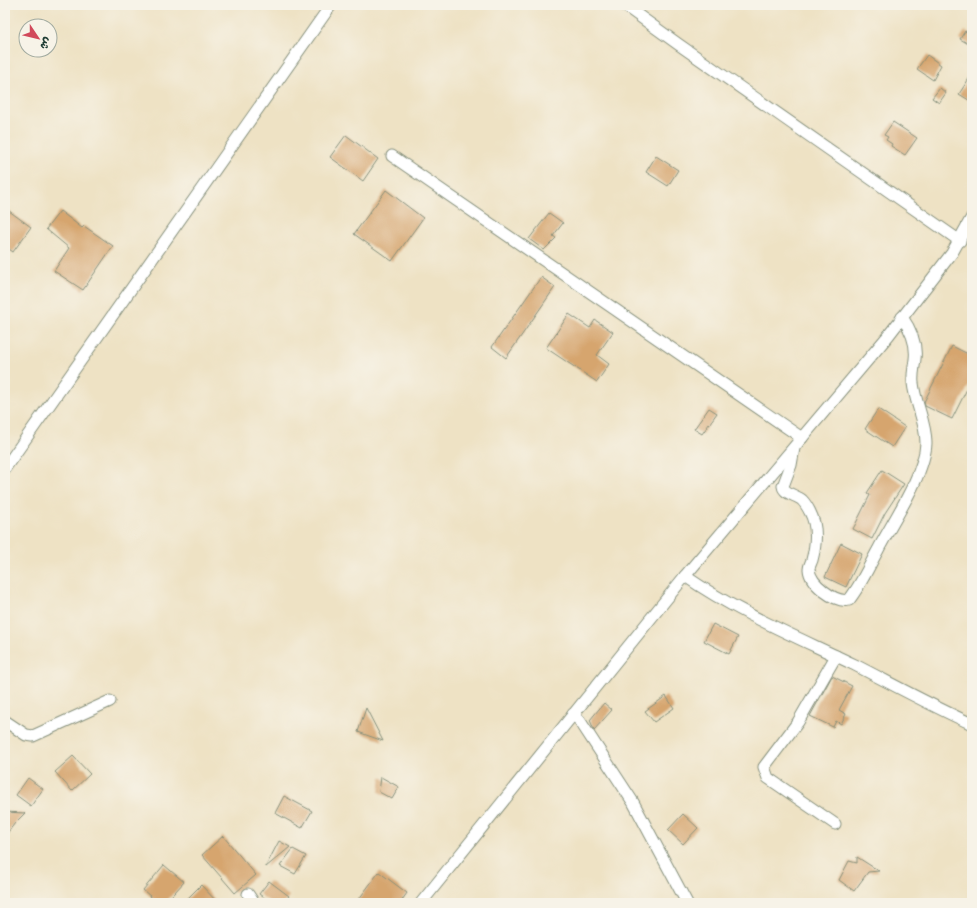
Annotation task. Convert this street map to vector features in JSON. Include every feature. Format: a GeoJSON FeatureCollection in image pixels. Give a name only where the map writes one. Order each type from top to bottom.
{"type":"FeatureCollection","features":[{"type":"Feature","properties":{"kind":"street"},"geometry":{"type":"LineString","coordinates":[[5,468],[331,5]]}},
{"type":"Feature","properties":{"kind":"street"},"geometry":{"type":"LineString","coordinates":[[624,5],[960,241]]}},
{"type":"Feature","properties":{"kind":"street"},"geometry":{"type":"LineString","coordinates":[[392,156],[802,438]]}},
{"type":"Feature","properties":{"kind":"street"},"geometry":{"type":"LineString","coordinates":[[421,903],[685,576],[794,448],[902,317],[960,241],[966,226],[972,217]]}},
{"type":"Feature","properties":{"kind":"street"},"geometry":{"type":"LineString","coordinates":[[794,448],[791,466],[783,486],[786,491],[801,499],[814,522],[816,531],[809,568],[810,574],[817,584],[830,595],[838,600],[849,600],[907,495],[922,465],[925,453],[926,441],[924,428],[914,394],[912,375],[916,358],[914,338],[902,317]]}},
{"type":"Feature","properties":{"kind":"street"},"geometry":{"type":"LineString","coordinates":[[685,576],[718,598],[972,724]]}},
{"type":"Feature","properties":{"kind":"street"},"geometry":{"type":"LineString","coordinates":[[835,824],[768,778],[764,768],[798,722],[836,656]]}},
{"type":"Feature","properties":{"kind":"street"},"geometry":{"type":"LineString","coordinates":[[5,721],[26,735],[33,736],[110,701]]}},
{"type":"Feature","properties":{"kind":"street"},"geometry":{"type":"LineString","coordinates":[[573,714],[580,721],[633,802],[687,903]]}},
{"type":"Feature","properties":{"kind":"building"},"geometry":{"type":"Polygon","coordinates":[[[965,31],[972,35],[972,46],[960,39],[965,31]]]}},
{"type":"Feature","properties":{"kind":"building"},"geometry":{"type":"Polygon","coordinates":[[[927,55],[941,65],[933,80],[917,69],[927,55]]]}},
{"type":"Feature","properties":{"kind":"building"},"geometry":{"type":"Polygon","coordinates":[[[972,74],[972,102],[959,94],[972,74]]]}},
{"type":"Feature","properties":{"kind":"building"},"geometry":{"type":"Polygon","coordinates":[[[940,88],[946,93],[939,103],[932,98],[940,88]]]}},
{"type":"Feature","properties":{"kind":"building"},"geometry":{"type":"Polygon","coordinates":[[[893,122],[917,138],[905,155],[891,146],[892,144],[886,140],[888,137],[884,135],[893,122]]]}},
{"type":"Feature","properties":{"kind":"building"},"geometry":{"type":"Polygon","coordinates":[[[346,135],[378,159],[363,181],[330,157],[346,135]]]}},
{"type":"Feature","properties":{"kind":"building"},"geometry":{"type":"Polygon","coordinates":[[[656,156],[678,170],[668,186],[646,172],[656,156]]]}},
{"type":"Feature","properties":{"kind":"building"},"geometry":{"type":"Polygon","coordinates":[[[386,190],[423,218],[392,261],[354,234],[386,190]]]}},
{"type":"Feature","properties":{"kind":"building"},"geometry":{"type":"Polygon","coordinates":[[[5,208],[31,227],[13,252],[5,246],[5,208]]]}},
{"type":"Feature","properties":{"kind":"building"},"geometry":{"type":"Polygon","coordinates":[[[60,211],[82,228],[84,226],[113,246],[83,290],[54,271],[69,248],[46,229],[60,211]]]}},
{"type":"Feature","properties":{"kind":"building"},"geometry":{"type":"Polygon","coordinates":[[[549,213],[563,223],[553,236],[556,238],[544,250],[529,239],[549,213]]]}},
{"type":"Feature","properties":{"kind":"building"},"geometry":{"type":"Polygon","coordinates":[[[541,277],[555,287],[506,358],[492,347],[541,277]]]}},
{"type":"Feature","properties":{"kind":"building"},"geometry":{"type":"Polygon","coordinates":[[[569,314],[590,328],[595,320],[613,332],[597,355],[609,364],[597,382],[546,348],[569,314]]]}},
{"type":"Feature","properties":{"kind":"building"},"geometry":{"type":"Polygon","coordinates":[[[952,346],[972,356],[972,379],[952,419],[925,406],[924,402],[952,346]]]}},
{"type":"Feature","properties":{"kind":"building"},"geometry":{"type":"Polygon","coordinates":[[[709,408],[717,413],[702,434],[694,429],[709,408]]]}},
{"type":"Feature","properties":{"kind":"building"},"geometry":{"type":"Polygon","coordinates":[[[878,409],[905,427],[892,447],[865,429],[878,409]]]}},
{"type":"Feature","properties":{"kind":"building"},"geometry":{"type":"Polygon","coordinates":[[[882,470],[904,484],[885,513],[872,539],[853,529],[870,495],[867,493],[882,470]]]}},
{"type":"Feature","properties":{"kind":"building"},"geometry":{"type":"Polygon","coordinates":[[[841,543],[862,554],[846,587],[825,577],[841,543]]]}},
{"type":"Feature","properties":{"kind":"building"},"geometry":{"type":"Polygon","coordinates":[[[713,624],[738,637],[729,654],[704,641],[713,624]]]}},
{"type":"Feature","properties":{"kind":"building"},"geometry":{"type":"Polygon","coordinates":[[[832,676],[852,686],[839,710],[846,714],[841,724],[836,721],[833,727],[810,716],[832,676]]]}},
{"type":"Feature","properties":{"kind":"building"},"geometry":{"type":"Polygon","coordinates":[[[666,696],[674,708],[654,722],[645,711],[666,696]]]}},
{"type":"Feature","properties":{"kind":"building"},"geometry":{"type":"Polygon","coordinates":[[[604,703],[612,710],[594,730],[590,720],[604,703]]]}},
{"type":"Feature","properties":{"kind":"building"},"geometry":{"type":"Polygon","coordinates":[[[366,708],[383,741],[358,732],[366,708]]]}},
{"type":"Feature","properties":{"kind":"building"},"geometry":{"type":"Polygon","coordinates":[[[73,756],[90,774],[72,791],[55,772],[73,756]]]}},
{"type":"Feature","properties":{"kind":"building"},"geometry":{"type":"Polygon","coordinates":[[[381,777],[399,787],[392,799],[379,792],[381,777]]]}},
{"type":"Feature","properties":{"kind":"building"},"geometry":{"type":"Polygon","coordinates":[[[28,778],[43,789],[31,806],[16,795],[28,778]]]}},
{"type":"Feature","properties":{"kind":"building"},"geometry":{"type":"Polygon","coordinates":[[[284,796],[312,811],[302,828],[275,813],[284,796]]]}},
{"type":"Feature","properties":{"kind":"building"},"geometry":{"type":"Polygon","coordinates":[[[5,812],[25,813],[5,836],[5,812]]]}},
{"type":"Feature","properties":{"kind":"building"},"geometry":{"type":"Polygon","coordinates":[[[683,814],[698,828],[683,844],[668,830],[683,814]]]}},
{"type":"Feature","properties":{"kind":"building"},"geometry":{"type":"Polygon","coordinates":[[[223,836],[256,875],[235,893],[202,855],[223,836]]]}},
{"type":"Feature","properties":{"kind":"building"},"geometry":{"type":"Polygon","coordinates":[[[279,841],[290,847],[266,867],[266,866],[279,841]]]}},
{"type":"Feature","properties":{"kind":"building"},"geometry":{"type":"Polygon","coordinates":[[[293,849],[306,856],[295,874],[280,866],[293,849]]]}},
{"type":"Feature","properties":{"kind":"building"},"geometry":{"type":"Polygon","coordinates":[[[857,857],[879,871],[868,872],[854,891],[839,880],[849,861],[857,863],[857,857]]]}},
{"type":"Feature","properties":{"kind":"building"},"geometry":{"type":"Polygon","coordinates":[[[164,865],[184,882],[165,903],[158,903],[143,890],[164,865]]]}},
{"type":"Feature","properties":{"kind":"building"},"geometry":{"type":"Polygon","coordinates":[[[379,872],[407,893],[400,903],[356,903],[379,872]]]}},
{"type":"Feature","properties":{"kind":"building"},"geometry":{"type":"Polygon","coordinates":[[[269,881],[289,896],[284,903],[271,903],[259,894],[269,881]]]}},
{"type":"Feature","properties":{"kind":"building"},"geometry":{"type":"Polygon","coordinates":[[[201,885],[218,903],[183,903],[201,885]]]}}]}
